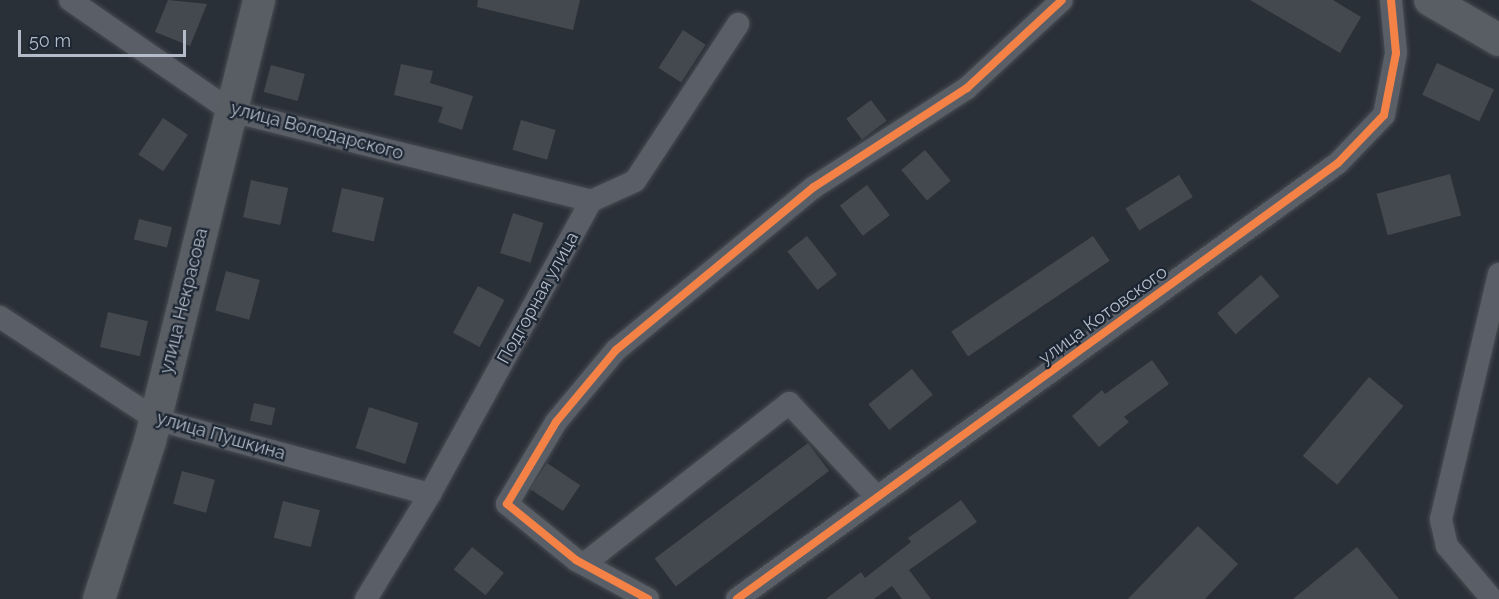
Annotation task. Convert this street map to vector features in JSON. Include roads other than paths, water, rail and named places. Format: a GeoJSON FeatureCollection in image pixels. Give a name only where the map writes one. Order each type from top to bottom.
{"type":"FeatureCollection","features":[{"type":"Feature","properties":{"kind":"main road","name":"улица Некрасова"},"geometry":{"type":"LineString","coordinates":[[99,599],[155,419],[259,0]]}},
{"type":"Feature","properties":{"kind":"main road"},"geometry":{"type":"LineString","coordinates":[[1430,0],[1499,40]]}},
{"type":"Feature","properties":{"kind":"street","name":"улица Володарского"},"geometry":{"type":"LineString","coordinates":[[70,0],[231,111],[591,201]]}},
{"type":"Feature","properties":{"kind":"street"},"geometry":{"type":"LineString","coordinates":[[648,599],[585,564],[507,504],[556,422],[616,350],[814,187],[967,88],[1062,0]]}},
{"type":"Feature","properties":{"kind":"street","name":"улица Котовского"},"geometry":{"type":"LineString","coordinates":[[737,599],[1338,163],[1384,115],[1396,53],[1390,0]]}},
{"type":"Feature","properties":{"kind":"street"},"geometry":{"type":"LineString","coordinates":[[591,201],[635,181],[738,24]]}},
{"type":"Feature","properties":{"kind":"street","name":"Подгорная улица"},"geometry":{"type":"LineString","coordinates":[[366,599],[430,494],[591,201]]}},
{"type":"Feature","properties":{"kind":"street"},"geometry":{"type":"LineString","coordinates":[[1492,599],[1447,546],[1441,519],[1499,274]]}},
{"type":"Feature","properties":{"kind":"street","name":"улица Пушкина"},"geometry":{"type":"LineString","coordinates":[[0,317],[155,419],[430,494]]}},
{"type":"Feature","properties":{"kind":"street"},"geometry":{"type":"LineString","coordinates":[[585,564],[789,403],[877,497]]}}]}
